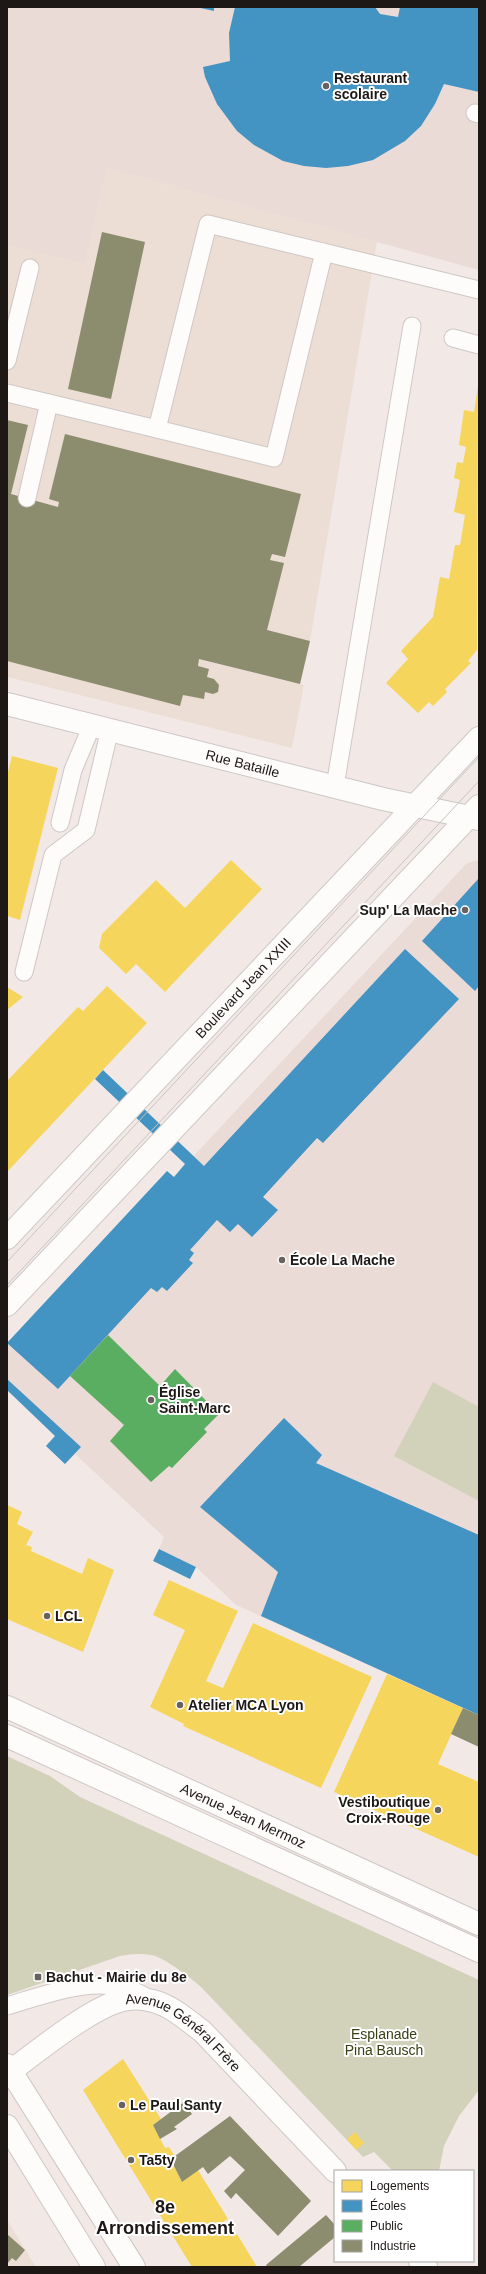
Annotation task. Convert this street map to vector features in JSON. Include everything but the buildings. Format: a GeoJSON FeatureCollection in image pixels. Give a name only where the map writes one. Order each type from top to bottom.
{"type":"FeatureCollection","features":[{"type":"Feature","properties":{"kind":"main road","name":"Rue Bataille"},"geometry":{"type":"LineString","coordinates":[[7,704],[416,805],[476,814]]}},
{"type":"Feature","properties":{"kind":"main road","name":"Boulevard Jean XXIII"},"geometry":{"type":"LineString","coordinates":[[7,1238],[479,738]]}},
{"type":"Feature","properties":{"kind":"main road"},"geometry":{"type":"LineString","coordinates":[[7,1305],[476,814]]}},
{"type":"Feature","properties":{"kind":"main road","name":"Avenue Jean Mermoz"},"geometry":{"type":"LineString","coordinates":[[7,1707],[479,1924]]}},
{"type":"Feature","properties":{"kind":"main road","name":"Avenue Jean Mermoz"},"geometry":{"type":"LineString","coordinates":[[7,1736],[479,1951]]}},
{"type":"Feature","properties":{"kind":"main road","name":"Avenue Général Frère"},"geometry":{"type":"LineString","coordinates":[[8,2070],[90,2014],[110,2004],[129,1999],[153,2001],[178,2012],[202,2032],[334,2170]]}},
{"type":"Feature","properties":{"kind":"main road"},"geometry":{"type":"LineString","coordinates":[[8,2070],[134,2267]]}},
{"type":"Feature","properties":{"kind":"main road"},"geometry":{"type":"LineString","coordinates":[[7,2126],[94,2267]]}},
{"type":"Feature","properties":{"kind":"lane"},"geometry":{"type":"LineString","coordinates":[[157,430],[208,224],[479,290]]}},
{"type":"Feature","properties":{"kind":"lane"},"geometry":{"type":"LineString","coordinates":[[7,393],[274,458],[324,252]]}},
{"type":"Feature","properties":{"kind":"lane"},"geometry":{"type":"LineString","coordinates":[[7,361],[30,268]]}},
{"type":"Feature","properties":{"kind":"lane"},"geometry":{"type":"LineString","coordinates":[[335,786],[412,326]]}},
{"type":"Feature","properties":{"kind":"lane"},"geometry":{"type":"LineString","coordinates":[[453,338],[479,345]]}},
{"type":"Feature","properties":{"kind":"lane"},"geometry":{"type":"LineString","coordinates":[[27,498],[50,403]]}},
{"type":"Feature","properties":{"kind":"lane"},"geometry":{"type":"LineString","coordinates":[[60,823],[72,770],[101,727]]}},
{"type":"Feature","properties":{"kind":"lane"},"geometry":{"type":"LineString","coordinates":[[24,972],[53,855],[86,830],[101,727]]}},
{"type":"Feature","properties":{"kind":"lane"},"geometry":{"type":"LineString","coordinates":[[7,2006],[69,1987],[103,1985],[134,1989],[153,2001]]}},
{"type":"Feature","properties":{"kind":"shaded area"},"geometry":{"type":"Polygon","coordinates":[[[7,7],[479,7],[479,270],[107,168],[85,264],[7,245],[7,7]]]}},
{"type":"Feature","properties":{"kind":"shaded area"},"geometry":{"type":"Polygon","coordinates":[[[107,168],[377,242],[310,641],[300,684],[304,685],[292,748],[7,677],[7,245],[85,264],[107,168]]]}},
{"type":"Feature","properties":{"kind":"shaded area","name":"École La Mache"},"geometry":{"type":"Polygon","coordinates":[[[479,860],[479,1715],[236,1605],[196,1567],[159,1549],[164,1537],[75,1454],[65,1464],[46,1446],[55,1435],[7,1390],[7,1344],[167,1171],[174,1177],[467,863],[479,860]]]}},
{"type":"Feature","properties":{"kind":"shaded area"},"geometry":{"type":"Polygon","coordinates":[[[7,2220],[36,2267],[7,2267],[7,2220]]]}},
{"type":"Feature","properties":{"kind":"green space"},"geometry":{"type":"Polygon","coordinates":[[[433,1382],[479,1407],[479,1501],[394,1456],[433,1382]]]}},
{"type":"Feature","properties":{"kind":"green space","name":"Esplanade Pina Bausch"},"geometry":{"type":"Polygon","coordinates":[[[7,1756],[50,1776],[80,1797],[479,1980],[479,2090],[459,2116],[444,2146],[439,2170],[392,2170],[374,2152],[363,2157],[201,1987],[177,1968],[163,1960],[151,1955],[132,1954],[120,1956],[7,1995],[7,1756]]]}},
{"type":"Feature","properties":{"kind":"tram line"},"geometry":{"type":"LineString","coordinates":[[7,1262],[479,757]]}},
{"type":"Feature","properties":{"kind":"tram line"},"geometry":{"type":"LineString","coordinates":[[7,1285],[479,781]]}},
{"type":"Feature","properties":{"kind":"place","name":"Restaurant scolaire"},"geometry":{"type":"Point","coordinates":[326,86]}},
{"type":"Feature","properties":{"kind":"place","name":"Sup' La Mache"},"geometry":{"type":"Point","coordinates":[465,910]}},
{"type":"Feature","properties":{"kind":"place","name":"École La Mache"},"geometry":{"type":"Point","coordinates":[282,1260]}},
{"type":"Feature","properties":{"kind":"place","name":"Église Saint-Marc"},"geometry":{"type":"Point","coordinates":[151,1400]}},
{"type":"Feature","properties":{"kind":"place","name":"LCL"},"geometry":{"type":"Point","coordinates":[47,1616]}},
{"type":"Feature","properties":{"kind":"place","name":"Atelier MCA Lyon"},"geometry":{"type":"Point","coordinates":[180,1705]}},
{"type":"Feature","properties":{"kind":"place","name":"Vestiboutique Croix-Rouge"},"geometry":{"type":"Point","coordinates":[438,1810]}},
{"type":"Feature","properties":{"kind":"place","name":"Bachut - Mairie du 8e"},"geometry":{"type":"Point","coordinates":[38,1977]}},
{"type":"Feature","properties":{"kind":"place","name":"Le Paul Santy"},"geometry":{"type":"Point","coordinates":[122,2105]}},
{"type":"Feature","properties":{"kind":"place","name":"Ta5ty"},"geometry":{"type":"Point","coordinates":[131,2160]}},
{"type":"Feature","properties":{"kind":"district","name":"8e Arrondissement"},"geometry":{"type":"Point","coordinates":[165,2217]}}]}
